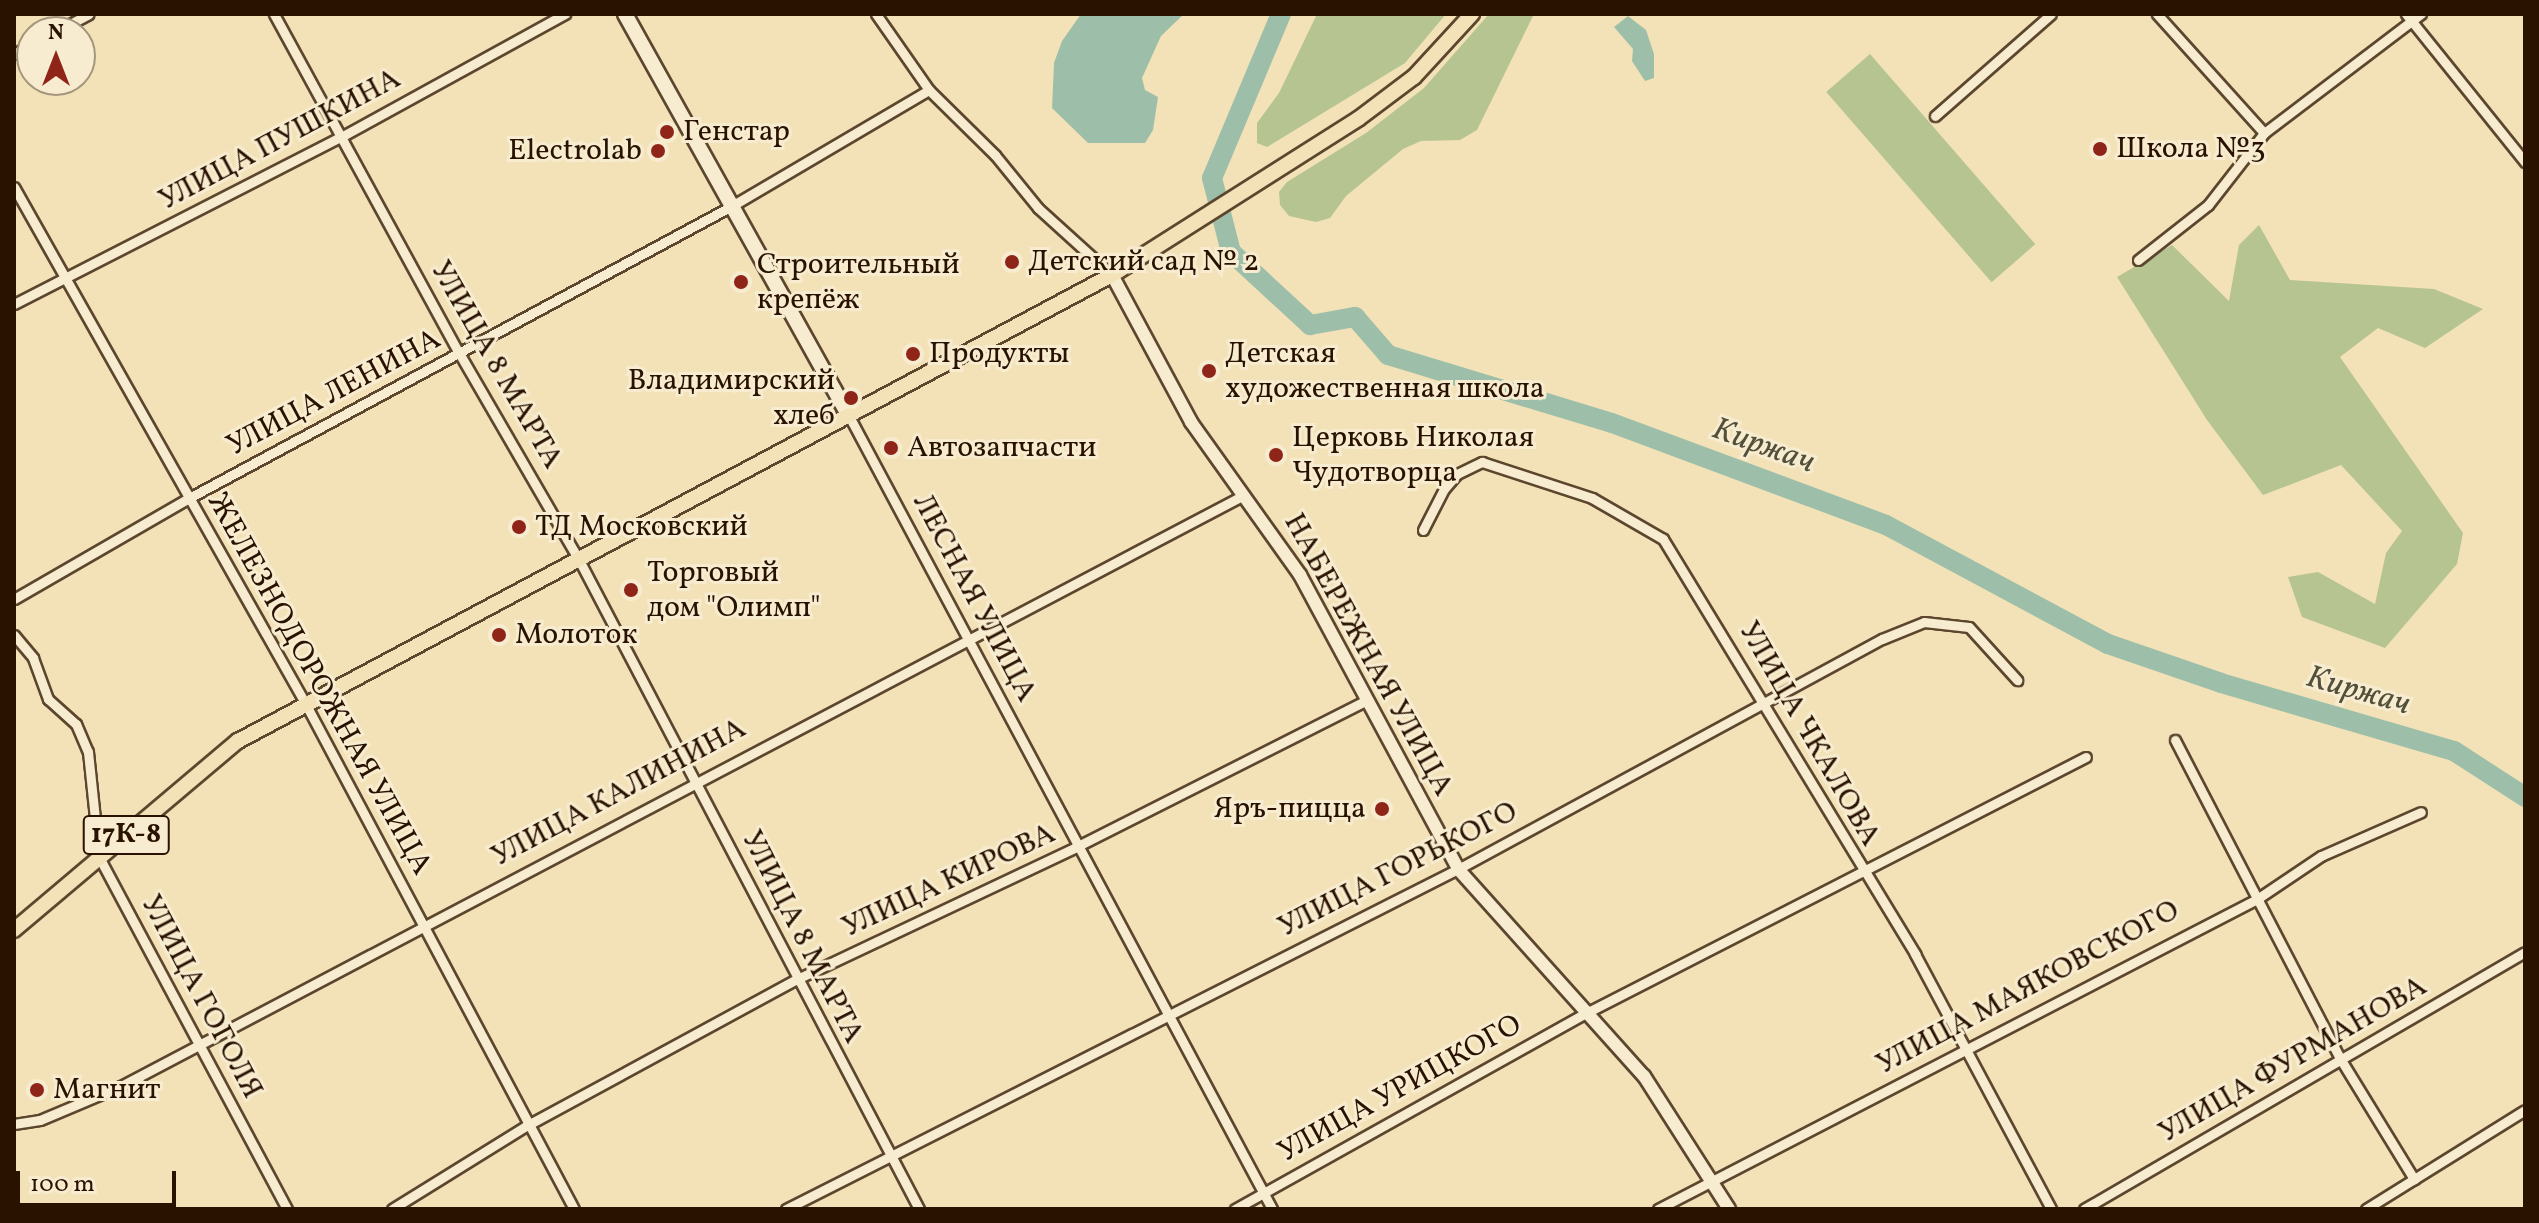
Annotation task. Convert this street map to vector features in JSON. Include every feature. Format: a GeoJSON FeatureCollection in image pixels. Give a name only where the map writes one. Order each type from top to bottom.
{"type":"FeatureCollection","features":[{"type":"Feature","properties":{"kind":"main road","name":"ЛЕСНАЯ УЛИЦА"},"geometry":{"type":"LineString","coordinates":[[625,14],[849,416]]}},
{"type":"Feature","properties":{"kind":"main road"},"geometry":{"type":"LineString","coordinates":[[849,416],[1112,275],[1358,119],[1414,77],[1472,14]]}},
{"type":"Feature","properties":{"kind":"main road","name":"17К-8"},"geometry":{"type":"LineString","coordinates":[[14,930],[238,741],[304,701],[849,416]]}},
{"type":"Feature","properties":{"kind":"street","name":"УЛИЦА 8 МАРТА"},"geometry":{"type":"LineString","coordinates":[[274,14],[459,353],[578,558],[795,980],[919,1209]]}},
{"type":"Feature","properties":{"kind":"street","name":"УЛИЦА ПУШКИНА"},"geometry":{"type":"LineString","coordinates":[[14,304],[341,137],[565,14]]}},
{"type":"Feature","properties":{"kind":"street","name":"НАБЕРЕЖНАЯ УЛИЦА"},"geometry":{"type":"LineString","coordinates":[[876,14],[929,90],[995,155],[1038,208],[1112,275],[1191,422],[1300,575],[1458,869],[1590,1011],[1644,1076],[1729,1209]]}},
{"type":"Feature","properties":{"kind":"street"},"geometry":{"type":"LineString","coordinates":[[1935,116],[2051,14]]}},
{"type":"Feature","properties":{"kind":"street"},"geometry":{"type":"LineString","coordinates":[[2157,14],[2264,133]]}},
{"type":"Feature","properties":{"kind":"street"},"geometry":{"type":"LineString","coordinates":[[2138,260],[2208,205],[2264,133],[2409,18],[2421,14]]}},
{"type":"Feature","properties":{"kind":"street"},"geometry":{"type":"LineString","coordinates":[[2409,18],[2525,162]]}},
{"type":"Feature","properties":{"kind":"street","name":"УЛИЦА ЛЕНИНА"},"geometry":{"type":"LineString","coordinates":[[14,599],[189,498],[730,207],[929,90]]}},
{"type":"Feature","properties":{"kind":"street","name":"ЖЕЛЕЗНОДОРОЖНАЯ УЛИЦА"},"geometry":{"type":"LineString","coordinates":[[14,187],[304,701],[424,924],[526,1126],[574,1209]]}},
{"type":"Feature","properties":{"kind":"street","name":"ЛЕСНАЯ УЛИЦА"},"geometry":{"type":"LineString","coordinates":[[849,416],[1166,1017],[1272,1209]]}},
{"type":"Feature","properties":{"kind":"street","name":"УЛИЦА ЧКАЛОВА"},"geometry":{"type":"LineString","coordinates":[[1423,530],[1444,489],[1457,474],[1482,462],[1592,498],[1663,539],[1761,702],[1820,790],[1862,875],[1915,954],[2051,1209]]}},
{"type":"Feature","properties":{"kind":"street","name":"УЛИЦА КАЛИНИНА"},"geometry":{"type":"LineString","coordinates":[[14,1124],[40,1120],[121,1086],[694,780],[1244,495]]}},
{"type":"Feature","properties":{"kind":"street","name":"УЛИЦА ГОРЬКОГО"},"geometry":{"type":"LineString","coordinates":[[786,1209],[1458,869],[1761,702],[1924,622],[1969,627],[2017,680]]}},
{"type":"Feature","properties":{"kind":"street","name":"УЛИЦА ГОГОЛЯ"},"geometry":{"type":"LineString","coordinates":[[14,635],[33,658],[48,699],[76,724],[88,752],[99,857],[287,1209]]}},
{"type":"Feature","properties":{"kind":"street","name":"УЛИЦА КИРОВА"},"geometry":{"type":"LineString","coordinates":[[392,1209],[526,1126],[795,980],[1076,847],[1365,701]]}},
{"type":"Feature","properties":{"kind":"street"},"geometry":{"type":"LineString","coordinates":[[2175,740],[2341,1060],[2414,1179]]}},
{"type":"Feature","properties":{"kind":"street","name":"УЛИЦА УРИЦКОГО"},"geometry":{"type":"LineString","coordinates":[[1235,1209],[1590,1011],[1862,875],[2086,757]]}},
{"type":"Feature","properties":{"kind":"street","name":"УЛИЦА МАЯКОВСКОГО"},"geometry":{"type":"LineString","coordinates":[[1658,1209],[2257,899],[2321,856],[2421,812]]}},
{"type":"Feature","properties":{"kind":"street","name":"УЛИЦА ФУРМАНОВА"},"geometry":{"type":"LineString","coordinates":[[2084,1209],[2525,952]]}},
{"type":"Feature","properties":{"kind":"street"},"geometry":{"type":"LineString","coordinates":[[2366,1209],[2525,1110]]}},
{"type":"Feature","properties":{"kind":"shaded area"},"geometry":{"type":"Polygon","coordinates":[[[1081,14],[1184,14],[1161,36],[1142,78],[1145,90],[1158,97],[1153,130],[1145,143],[1088,143],[1052,108],[1054,63],[1062,41],[1081,14]]]}},
{"type":"Feature","properties":{"kind":"shaded area"},"geometry":{"type":"Polygon","coordinates":[[[1317,14],[1446,14],[1405,63],[1267,147],[1257,143],[1257,123],[1279,93],[1317,14]]]}},
{"type":"Feature","properties":{"kind":"shaded area"},"geometry":{"type":"Polygon","coordinates":[[[1489,14],[1534,14],[1477,130],[1460,140],[1421,141],[1403,149],[1346,196],[1330,218],[1316,222],[1289,216],[1280,205],[1279,192],[1287,182],[1366,133],[1424,88],[1489,14]]]}},
{"type":"Feature","properties":{"kind":"shaded area"},"geometry":{"type":"Polygon","coordinates":[[[1628,16],[1646,30],[1654,54],[1654,78],[1645,81],[1632,61],[1633,49],[1614,27],[1628,16]]]}},
{"type":"Feature","properties":{"kind":"shaded area"},"geometry":{"type":"Polygon","coordinates":[[[1870,54],[2035,244],[1992,282],[1826,92],[1870,54]]]}},
{"type":"Feature","properties":{"kind":"shaded area"},"geometry":{"type":"Polygon","coordinates":[[[2259,225],[2290,280],[2434,289],[2483,309],[2425,348],[2378,328],[2340,357],[2463,533],[2457,564],[2385,648],[2302,617],[2288,577],[2318,572],[2375,604],[2386,553],[2402,531],[2341,465],[2263,495],[2207,420],[2117,277],[2172,245],[2229,301],[2239,245],[2259,225]]]}},
{"type":"Feature","properties":{"kind":"waterway","name":"Киржач"},"geometry":{"type":"LineString","coordinates":[[1281,14],[1212,178],[1231,252],[1310,325],[1355,317],[1388,355],[1612,423],[1886,525],[2108,644],[2221,683],[2454,751],[2525,797]]}},
{"type":"Feature","properties":{"kind":"place","name":"Генстар"},"geometry":{"type":"Point","coordinates":[667,132]}},
{"type":"Feature","properties":{"kind":"place","name":"Школа №3"},"geometry":{"type":"Point","coordinates":[2100,149]}},
{"type":"Feature","properties":{"kind":"place","name":"Electrolab"},"geometry":{"type":"Point","coordinates":[658,151]}},
{"type":"Feature","properties":{"kind":"place","name":"Детский сад № 2"},"geometry":{"type":"Point","coordinates":[1012,262]}},
{"type":"Feature","properties":{"kind":"place","name":"Строительный крепёж"},"geometry":{"type":"Point","coordinates":[741,282]}},
{"type":"Feature","properties":{"kind":"place","name":"Продукты"},"geometry":{"type":"Point","coordinates":[913,354]}},
{"type":"Feature","properties":{"kind":"place","name":"Детская художественная школа"},"geometry":{"type":"Point","coordinates":[1209,371]}},
{"type":"Feature","properties":{"kind":"place","name":"Владимирский хлеб"},"geometry":{"type":"Point","coordinates":[851,398]}},
{"type":"Feature","properties":{"kind":"place","name":"Автозапчасти"},"geometry":{"type":"Point","coordinates":[891,448]}},
{"type":"Feature","properties":{"kind":"place","name":"Церковь Николая Чудотворца"},"geometry":{"type":"Point","coordinates":[1276,455]}},
{"type":"Feature","properties":{"kind":"place","name":"ТД Московский"},"geometry":{"type":"Point","coordinates":[519,527]}},
{"type":"Feature","properties":{"kind":"place","name":"Торговый дом \"Олимп\""},"geometry":{"type":"Point","coordinates":[631,590]}},
{"type":"Feature","properties":{"kind":"place","name":"Молоток"},"geometry":{"type":"Point","coordinates":[499,635]}},
{"type":"Feature","properties":{"kind":"place","name":"Яръ-пицца"},"geometry":{"type":"Point","coordinates":[1382,809]}},
{"type":"Feature","properties":{"kind":"place","name":"Магнит"},"geometry":{"type":"Point","coordinates":[37,1090]}}]}
